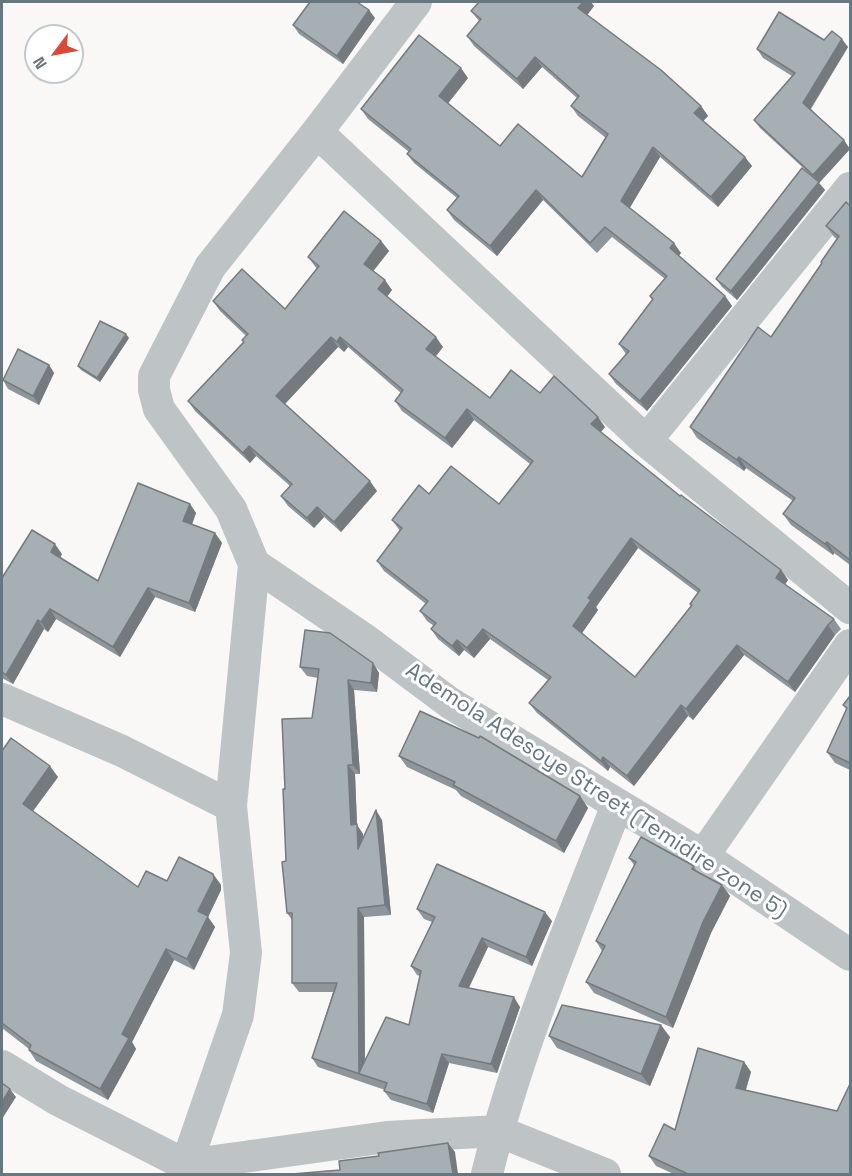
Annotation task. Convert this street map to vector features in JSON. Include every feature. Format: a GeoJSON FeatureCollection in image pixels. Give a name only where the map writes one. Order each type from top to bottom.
{"type":"FeatureCollection","features":[{"type":"Feature","properties":{"kind":"street"},"geometry":{"type":"LineString","coordinates":[[185,1170],[238,1015],[246,953],[231,806],[254,564],[231,509],[159,409],[154,390],[154,376],[210,267],[416,2]]}},
{"type":"Feature","properties":{"kind":"street"},"geometry":{"type":"LineString","coordinates":[[317,132],[646,441],[850,608]]}},
{"type":"Feature","properties":{"kind":"street"},"geometry":{"type":"LineString","coordinates":[[646,441],[850,188]]}},
{"type":"Feature","properties":{"kind":"street","name":"Ademola Adesoye Street (Temidire zone 5)"},"geometry":{"type":"LineString","coordinates":[[254,564],[367,641],[450,703],[703,856],[850,955]]}},
{"type":"Feature","properties":{"kind":"street"},"geometry":{"type":"LineString","coordinates":[[703,856],[850,645]]}},
{"type":"Feature","properties":{"kind":"street"},"geometry":{"type":"LineString","coordinates":[[2,699],[122,751],[231,806]]}},
{"type":"Feature","properties":{"kind":"street"},"geometry":{"type":"LineString","coordinates":[[488,1174],[498,1131],[549,981],[617,805]]}},
{"type":"Feature","properties":{"kind":"street"},"geometry":{"type":"LineString","coordinates":[[2,1066],[58,1100],[185,1170],[387,1137],[498,1131],[605,1174]]}},
{"type":"Feature","properties":{"kind":"building"},"geometry":{"type":"Polygon","coordinates":[[[310,2],[357,2],[369,10],[337,56],[293,25],[310,2]]]}},
{"type":"Feature","properties":{"kind":"building"},"geometry":{"type":"Polygon","coordinates":[[[479,2],[583,2],[578,8],[661,70],[701,106],[694,113],[745,157],[711,197],[653,147],[621,201],[674,243],[670,248],[725,296],[640,401],[609,374],[629,351],[619,344],[653,299],[650,296],[667,276],[605,227],[590,243],[536,190],[490,246],[447,210],[459,196],[407,154],[411,149],[361,109],[419,35],[461,68],[439,96],[500,146],[518,124],[582,177],[608,134],[571,106],[579,96],[535,57],[517,79],[467,36],[481,19],[471,11],[479,2]]]}},
{"type":"Feature","properties":{"kind":"building"},"geometry":{"type":"Polygon","coordinates":[[[779,12],[824,40],[832,31],[842,39],[803,103],[844,140],[813,175],[754,120],[795,73],[757,49],[779,12]]]}},
{"type":"Feature","properties":{"kind":"building"},"geometry":{"type":"Polygon","coordinates":[[[802,168],[819,182],[731,291],[716,279],[802,168]]]}},
{"type":"Feature","properties":{"kind":"building"},"geometry":{"type":"Polygon","coordinates":[[[846,202],[850,206],[850,560],[827,542],[825,544],[783,514],[795,498],[739,457],[737,460],[690,427],[758,327],[771,337],[839,236],[826,226],[846,202]]]}},
{"type":"Feature","properties":{"kind":"building"},"geometry":{"type":"Polygon","coordinates":[[[344,211],[381,241],[364,264],[385,280],[378,289],[436,337],[426,349],[490,398],[511,370],[540,393],[554,376],[598,417],[591,424],[680,496],[781,570],[776,578],[834,619],[788,682],[737,645],[686,709],[681,705],[627,776],[603,757],[601,761],[529,703],[551,677],[483,629],[467,648],[457,640],[452,646],[431,629],[436,623],[420,611],[428,601],[377,561],[402,528],[392,520],[419,485],[429,494],[451,466],[499,504],[533,461],[467,409],[445,438],[395,401],[403,390],[340,337],[337,342],[331,337],[276,396],[370,481],[334,522],[317,507],[307,518],[281,496],[292,484],[249,446],[243,453],[188,401],[244,342],[242,340],[248,334],[213,301],[242,269],[285,309],[319,266],[308,257],[344,211]],[[631,538],[588,598],[591,600],[573,626],[635,677],[692,605],[690,604],[700,590],[631,538]]]}},
{"type":"Feature","properties":{"kind":"building"},"geometry":{"type":"Polygon","coordinates":[[[100,321],[126,334],[97,378],[78,366],[100,321]]]}},
{"type":"Feature","properties":{"kind":"building"},"geometry":{"type":"Polygon","coordinates":[[[18,349],[49,365],[33,396],[3,380],[18,349]]]}},
{"type":"Feature","properties":{"kind":"building"},"geometry":{"type":"Polygon","coordinates":[[[138,483],[190,504],[183,521],[215,533],[189,603],[148,588],[113,647],[50,609],[41,622],[38,620],[6,675],[2,672],[2,578],[32,530],[55,544],[51,552],[98,581],[138,483]]]}},
{"type":"Feature","properties":{"kind":"building"},"geometry":{"type":"Polygon","coordinates":[[[305,630],[330,633],[373,663],[371,683],[348,680],[353,765],[348,765],[351,825],[357,824],[358,849],[376,810],[385,905],[358,908],[359,1073],[386,1017],[409,1025],[421,971],[411,966],[435,917],[417,909],[437,864],[545,912],[526,957],[482,938],[459,986],[514,997],[491,1064],[442,1054],[427,1104],[384,1091],[387,1083],[312,1058],[337,983],[292,983],[292,913],[287,913],[282,862],[286,861],[282,719],[312,718],[319,669],[300,667],[305,630]]]}},
{"type":"Feature","properties":{"kind":"building"},"geometry":{"type":"Polygon","coordinates":[[[850,696],[850,763],[827,752],[847,708],[843,705],[850,696]]]}},
{"type":"Feature","properties":{"kind":"building"},"geometry":{"type":"Polygon","coordinates":[[[420,711],[479,738],[480,736],[580,796],[556,841],[453,785],[455,782],[399,756],[420,711]]]}},
{"type":"Feature","properties":{"kind":"building"},"geometry":{"type":"Polygon","coordinates":[[[11,738],[50,766],[23,804],[138,887],[146,871],[167,881],[179,857],[213,874],[214,879],[198,911],[208,916],[187,959],[166,949],[122,1034],[129,1038],[100,1089],[29,1050],[31,1045],[2,1023],[2,751],[11,738]]]}},
{"type":"Feature","properties":{"kind":"building"},"geometry":{"type":"Polygon","coordinates":[[[641,837],[694,866],[692,869],[722,885],[703,922],[666,1017],[586,982],[605,946],[596,941],[636,862],[629,858],[641,837]]]}},
{"type":"Feature","properties":{"kind":"building"},"geometry":{"type":"Polygon","coordinates":[[[562,1005],[661,1025],[641,1074],[549,1036],[562,1005]]]}},
{"type":"Feature","properties":{"kind":"building"},"geometry":{"type":"Polygon","coordinates":[[[698,1048],[744,1062],[736,1088],[837,1111],[850,1084],[850,1174],[688,1174],[649,1156],[664,1124],[675,1130],[698,1048]]]}},
{"type":"Feature","properties":{"kind":"building"},"geometry":{"type":"Polygon","coordinates":[[[2,1083],[10,1089],[2,1102],[2,1083]]]}},
{"type":"Feature","properties":{"kind":"building"},"geometry":{"type":"Polygon","coordinates":[[[448,1143],[453,1174],[292,1174],[340,1170],[339,1161],[448,1143]]]}}]}
